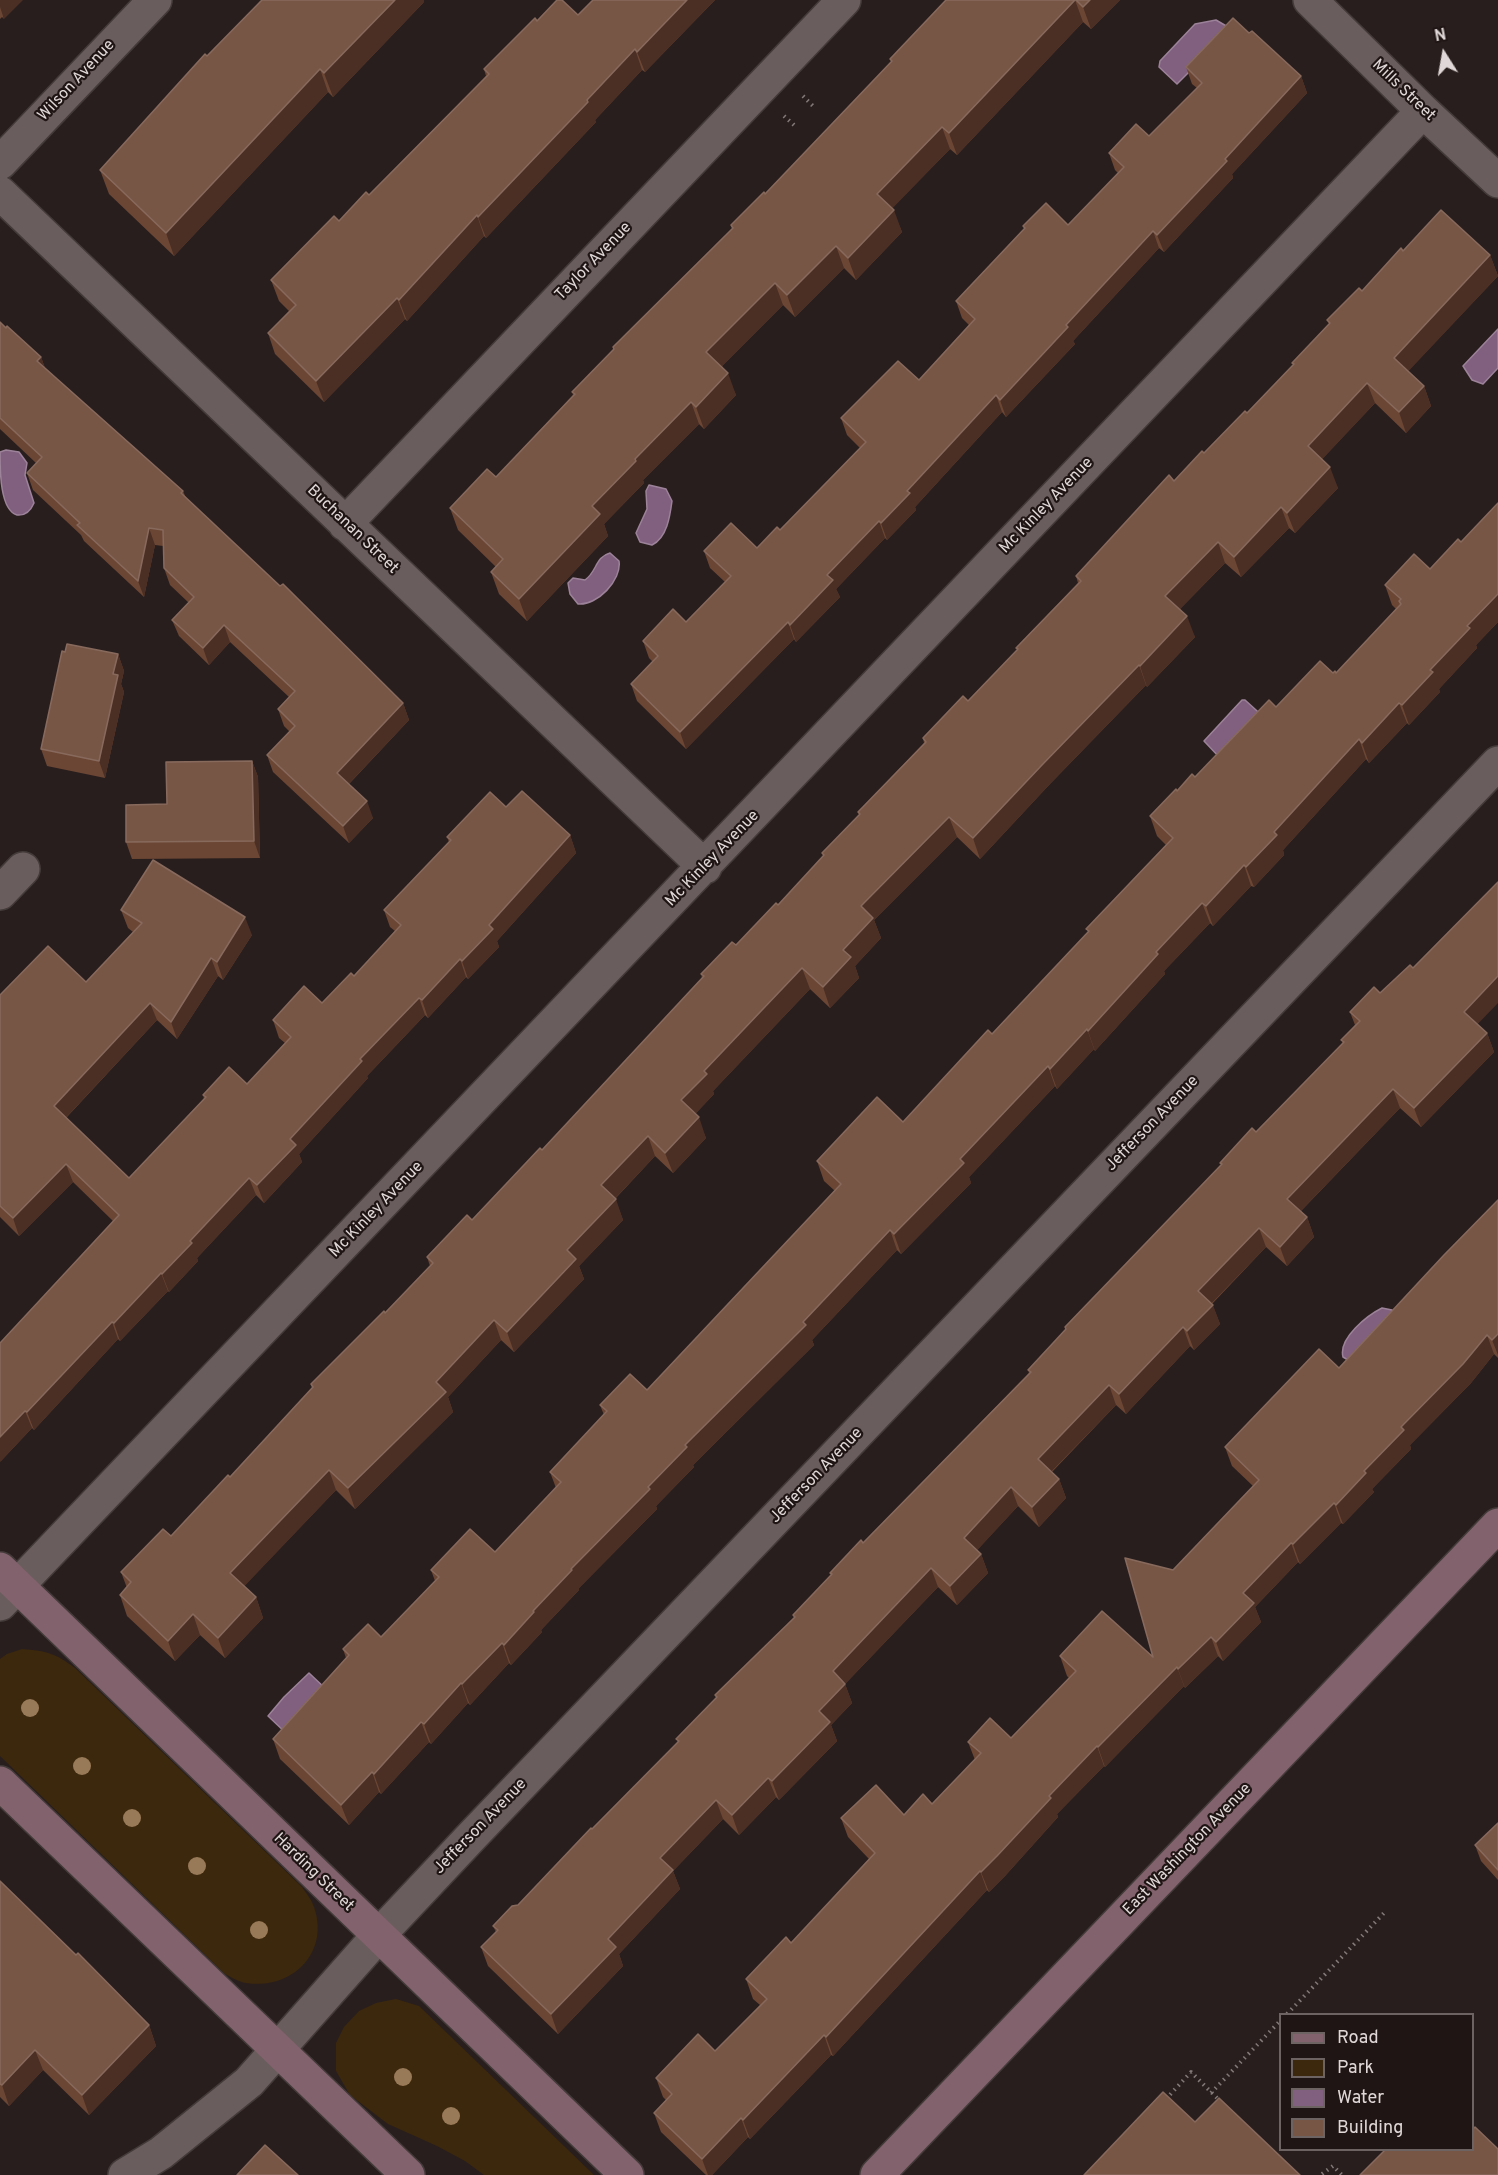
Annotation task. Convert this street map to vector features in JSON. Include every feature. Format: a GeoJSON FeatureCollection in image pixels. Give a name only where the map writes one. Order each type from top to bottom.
{"type":"FeatureCollection","features":[{"type":"Feature","properties":{"kind":"street","name":"Wilson Avenue"},"geometry":{"type":"LineString","coordinates":[[0,163],[155,0]]}},
{"type":"Feature","properties":{"kind":"street","name":"Taylor Avenue"},"geometry":{"type":"LineString","coordinates":[[345,524],[844,0]]}},
{"type":"Feature","properties":{"kind":"street","name":"Mills Street"},"geometry":{"type":"LineString","coordinates":[[1310,0],[1498,181]]}},
{"type":"Feature","properties":{"kind":"street","name":"Mc Kinley Avenue"},"geometry":{"type":"LineString","coordinates":[[6,1586],[705,867],[1423,111]]}},
{"type":"Feature","properties":{"kind":"street","name":"Buchanan Street"},"geometry":{"type":"LineString","coordinates":[[0,193],[705,867]]}},
{"type":"Feature","properties":{"kind":"street","name":"Jefferson Avenue"},"geometry":{"type":"LineString","coordinates":[[125,2175],[161,2153],[249,2082],[378,1936],[1498,763]]}},
{"type":"Feature","properties":{"kind":"street"},"geometry":{"type":"LineString","coordinates":[[0,893],[23,869]]}},
{"type":"Feature","properties":{"kind":"street","name":"East Washington Avenue"},"geometry":{"type":"LineString","coordinates":[[877,2175],[1498,1525]]}},
{"type":"Feature","properties":{"kind":"street","name":"Harding Street"},"geometry":{"type":"LineString","coordinates":[[6,1586],[378,1936],[627,2175]]}},
{"type":"Feature","properties":{"kind":"street"},"geometry":{"type":"LineString","coordinates":[[0,1783],[408,2175]]}},
{"type":"Feature","properties":{"kind":"path"},"geometry":{"type":"LineString","coordinates":[[1288,2013],[1385,1912]]}},
{"type":"Feature","properties":{"kind":"path"},"geometry":{"type":"LineString","coordinates":[[1211,2092],[1279,2023]]}},
{"type":"Feature","properties":{"kind":"path"},"geometry":{"type":"LineString","coordinates":[[1159,2107],[1191,2072],[1228,2109]]}},
{"type":"Feature","properties":{"kind":"path"},"geometry":{"type":"LineString","coordinates":[[1322,2174],[1333,2166],[1342,2175]]}},
{"type":"Feature","properties":{"kind":"green space"},"geometry":{"type":"Polygon","coordinates":[[[22,1649],[50,1654],[75,1668],[302,1887],[313,1904],[318,1924],[317,1939],[312,1953],[303,1965],[278,1981],[263,1984],[243,1982],[225,1974],[0,1756],[0,1659],[22,1649]]]}},
{"type":"Feature","properties":{"kind":"green space"},"geometry":{"type":"Polygon","coordinates":[[[396,1999],[419,2006],[594,2175],[484,2175],[465,2161],[437,2146],[388,2124],[350,2095],[336,2071],[336,2043],[344,2027],[359,2011],[376,2003],[396,1999]]]}},
{"type":"Feature","properties":{"kind":"water"},"geometry":{"type":"Polygon","coordinates":[[[1216,20],[1228,27],[1200,61],[1177,84],[1159,67],[1160,61],[1195,24],[1216,20]]]}},
{"type":"Feature","properties":{"kind":"water"},"geometry":{"type":"Polygon","coordinates":[[[1498,329],[1498,368],[1483,384],[1472,380],[1463,366],[1498,329]]]}},
{"type":"Feature","properties":{"kind":"water"},"geometry":{"type":"Polygon","coordinates":[[[6,450],[19,452],[27,463],[25,475],[34,503],[23,515],[11,512],[4,498],[0,452],[6,450]]]}},
{"type":"Feature","properties":{"kind":"water"},"geometry":{"type":"Polygon","coordinates":[[[649,485],[666,489],[672,501],[669,520],[664,532],[652,545],[640,542],[636,533],[647,509],[646,491],[649,485]]]}},
{"type":"Feature","properties":{"kind":"water"},"geometry":{"type":"Polygon","coordinates":[[[610,553],[619,561],[617,576],[600,596],[585,604],[578,604],[570,594],[568,583],[573,578],[585,580],[601,558],[610,553]]]}},
{"type":"Feature","properties":{"kind":"water"},"geometry":{"type":"Polygon","coordinates":[[[1242,700],[1245,700],[1267,720],[1221,759],[1204,741],[1242,700]]]}},
{"type":"Feature","properties":{"kind":"water"},"geometry":{"type":"Polygon","coordinates":[[[1382,1308],[1392,1310],[1392,1313],[1348,1360],[1343,1357],[1345,1342],[1349,1335],[1369,1316],[1382,1308]]]}},
{"type":"Feature","properties":{"kind":"water"},"geometry":{"type":"Polygon","coordinates":[[[309,1673],[327,1690],[287,1734],[268,1716],[309,1673]]]}},
{"type":"Feature","properties":{"kind":"building"},"geometry":{"type":"Polygon","coordinates":[[[262,0],[395,0],[324,73],[320,69],[166,233],[100,170],[205,54],[207,56],[262,0]]]}},
{"type":"Feature","properties":{"kind":"building"},"geometry":{"type":"Polygon","coordinates":[[[557,0],[562,0],[578,15],[593,0],[687,0],[637,52],[635,49],[587,100],[588,102],[478,217],[477,215],[399,300],[397,298],[316,381],[268,333],[296,305],[271,280],[334,216],[339,221],[366,192],[369,195],[489,74],[484,69],[535,18],[537,21],[557,0]]]}},
{"type":"Feature","properties":{"kind":"building"},"geometry":{"type":"Polygon","coordinates":[[[946,0],[1075,0],[949,133],[942,127],[877,194],[894,210],[848,258],[836,246],[787,295],[775,283],[706,352],[728,373],[696,407],[691,402],[635,459],[636,461],[592,506],[600,514],[519,599],[491,572],[503,559],[450,508],[487,469],[496,477],[575,394],[572,392],[614,349],[613,347],[733,228],[731,225],[764,192],[765,194],[892,61],[890,59],[946,0]]]}},
{"type":"Feature","properties":{"kind":"building"},"geometry":{"type":"Polygon","coordinates":[[[1076,0],[1090,0],[1083,7],[1076,0]]]}},
{"type":"Feature","properties":{"kind":"building"},"geometry":{"type":"Polygon","coordinates":[[[1233,18],[1249,33],[1252,31],[1301,76],[1225,159],[1227,161],[1157,235],[1153,231],[1000,400],[996,395],[907,491],[910,493],[881,523],[879,521],[827,575],[833,580],[790,625],[788,622],[680,732],[631,684],[658,656],[643,641],[673,609],[686,622],[731,576],[704,551],[731,523],[757,548],[777,527],[780,530],[866,442],[841,418],[898,361],[919,380],[975,319],[956,301],[1046,203],[1068,225],[1124,167],[1109,153],[1136,124],[1149,136],[1202,83],[1186,67],[1233,18]]]}},
{"type":"Feature","properties":{"kind":"building"},"geometry":{"type":"Polygon","coordinates":[[[1441,210],[1490,255],[1394,358],[1424,386],[1399,412],[1367,383],[1308,446],[1330,467],[1287,513],[1281,507],[1234,557],[1218,542],[1165,596],[1187,616],[1140,666],[973,838],[949,817],[861,906],[873,918],[843,950],[851,957],[823,987],[802,968],[704,1071],[707,1074],[681,1100],[699,1117],[665,1153],[648,1136],[601,1185],[616,1199],[567,1250],[576,1259],[507,1332],[494,1320],[436,1382],[446,1392],[348,1488],[329,1470],[230,1573],[256,1597],[218,1638],[193,1614],[168,1641],[120,1595],[131,1582],[121,1572],[163,1529],[171,1536],[228,1475],[230,1477],[313,1387],[311,1384],[433,1263],[427,1257],[467,1215],[472,1220],[540,1148],[542,1150],[704,976],[701,974],[732,942],[736,945],[776,903],[778,905],[824,855],[822,853],[860,814],[858,812],[926,742],[923,738],[963,696],[968,701],[1018,649],[1016,648],[1081,581],[1076,576],[1169,475],[1174,481],[1202,451],[1204,453],[1245,411],[1247,413],[1330,323],[1327,320],[1359,288],[1362,291],[1401,248],[1403,251],[1441,210]]]}},
{"type":"Feature","properties":{"kind":"building"},"geometry":{"type":"Polygon","coordinates":[[[0,322],[41,357],[37,361],[183,491],[181,493],[280,586],[283,584],[403,703],[337,773],[367,801],[343,826],[267,755],[295,726],[278,709],[295,691],[224,625],[203,648],[172,620],[194,597],[164,568],[163,530],[149,528],[138,581],[77,525],[80,523],[27,473],[42,457],[0,418],[0,322]]]}},
{"type":"Feature","properties":{"kind":"building"},"geometry":{"type":"Polygon","coordinates":[[[1498,503],[1498,594],[1467,626],[1470,628],[1430,670],[1433,672],[1402,705],[1399,703],[1362,743],[1359,739],[1274,832],[1277,835],[1246,867],[1244,865],[1206,906],[1202,903],[1088,1031],[1087,1029],[1050,1069],[1048,1066],[960,1159],[964,1163],[894,1234],[890,1230],[803,1322],[806,1325],[685,1445],[687,1447],[648,1487],[650,1489],[571,1569],[504,1645],[502,1643],[461,1683],[424,1724],[421,1722],[374,1774],[372,1772],[341,1805],[273,1739],[349,1655],[343,1649],[368,1624],[381,1637],[439,1577],[431,1570],[470,1529],[495,1552],[561,1482],[550,1472],[607,1411],[600,1405],[630,1374],[647,1390],[841,1184],[817,1161],[877,1097],[903,1122],[988,1030],[992,1034],[1089,931],[1086,929],[1173,838],[1150,816],[1192,774],[1195,777],[1269,700],[1276,707],[1320,661],[1336,673],[1401,604],[1399,601],[1401,599],[1385,585],[1414,554],[1430,569],[1458,539],[1461,542],[1498,503]]]}},
{"type":"Feature","properties":{"kind":"building"},"geometry":{"type":"Polygon","coordinates":[[[67,644],[118,654],[113,674],[118,675],[99,761],[41,749],[62,651],[65,652],[67,644]]]}},
{"type":"Feature","properties":{"kind":"building"},"geometry":{"type":"Polygon","coordinates":[[[252,761],[254,841],[126,842],[126,805],[167,804],[166,762],[252,761]]]}},
{"type":"Feature","properties":{"kind":"building"},"geometry":{"type":"Polygon","coordinates":[[[522,791],[570,835],[489,925],[493,929],[462,961],[460,959],[422,1000],[419,998],[360,1059],[362,1061],[290,1139],[296,1145],[257,1185],[249,1178],[190,1241],[192,1243],[0,1437],[0,1343],[119,1215],[66,1164],[13,1218],[0,1206],[0,995],[48,946],[86,982],[142,923],[121,910],[153,860],[245,917],[217,962],[211,958],[171,1022],[150,1003],[54,1106],[129,1178],[206,1097],[203,1095],[229,1067],[247,1084],[291,1037],[273,1020],[304,986],[322,1003],[351,973],[354,976],[401,925],[384,910],[451,840],[447,837],[490,792],[506,807],[522,791]]]}},
{"type":"Feature","properties":{"kind":"building"},"geometry":{"type":"Polygon","coordinates":[[[1498,882],[1498,976],[1464,1012],[1487,1033],[1414,1108],[1393,1089],[1287,1199],[1307,1217],[1280,1247],[1259,1228],[1198,1291],[1213,1305],[1187,1331],[1183,1327],[1119,1394],[1109,1385],[1038,1459],[1059,1479],[1032,1507],[1011,1487],[964,1538],[981,1554],[950,1586],[931,1568],[833,1671],[845,1684],[819,1711],[830,1722],[772,1781],[768,1778],[732,1815],[716,1800],[660,1858],[673,1870],[608,1939],[616,1947],[551,2014],[481,1947],[498,1930],[493,1926],[512,1906],[518,1905],[591,1828],[679,1741],[676,1739],[717,1697],[715,1695],[795,1617],[793,1615],[861,1540],[863,1543],[1031,1372],[1028,1370],[1066,1329],[1065,1327],[1222,1164],[1220,1163],[1252,1128],[1256,1132],[1344,1042],[1341,1040],[1360,1021],[1350,1012],[1374,987],[1380,993],[1410,965],[1413,968],[1498,882]]]}},
{"type":"Feature","properties":{"kind":"building"},"geometry":{"type":"Polygon","coordinates":[[[1498,1200],[1498,1334],[1492,1340],[1487,1335],[1463,1364],[1401,1427],[1404,1430],[1364,1471],[1366,1473],[1336,1505],[1334,1503],[1293,1544],[1291,1543],[1243,1593],[1254,1603],[1216,1642],[1211,1637],[1178,1669],[1177,1667],[1097,1746],[826,2037],[824,2035],[743,2120],[741,2118],[702,2159],[654,2113],[672,2094],[656,2078],[698,2034],[715,2051],[767,1999],[746,1979],[786,1937],[791,1943],[875,1853],[841,1818],[876,1785],[904,1815],[923,1794],[932,1804],[981,1753],[968,1742],[990,1718],[1011,1738],[1076,1671],[1060,1656],[1102,1611],[1153,1657],[1125,1558],[1173,1570],[1259,1480],[1225,1447],[1319,1349],[1339,1368],[1498,1200]]]}},
{"type":"Feature","properties":{"kind":"building"},"geometry":{"type":"Polygon","coordinates":[[[1498,1823],[1498,1870],[1475,1845],[1498,1823]]]}},
{"type":"Feature","properties":{"kind":"building"},"geometry":{"type":"Polygon","coordinates":[[[0,1881],[76,1955],[78,1953],[149,2025],[82,2095],[35,2050],[2,2085],[0,2084],[0,1881]]]}},
{"type":"Feature","properties":{"kind":"building"},"geometry":{"type":"Polygon","coordinates":[[[1163,2092],[1195,2122],[1219,2098],[1300,2175],[1084,2175],[1163,2092]]]}},
{"type":"Feature","properties":{"kind":"building"},"geometry":{"type":"Polygon","coordinates":[[[1474,2128],[1498,2149],[1498,2175],[1360,2175],[1384,2151],[1474,2151],[1474,2128]]]}},
{"type":"Feature","properties":{"kind":"building"},"geometry":{"type":"Polygon","coordinates":[[[265,2145],[298,2175],[237,2175],[265,2145]]]}}]}
